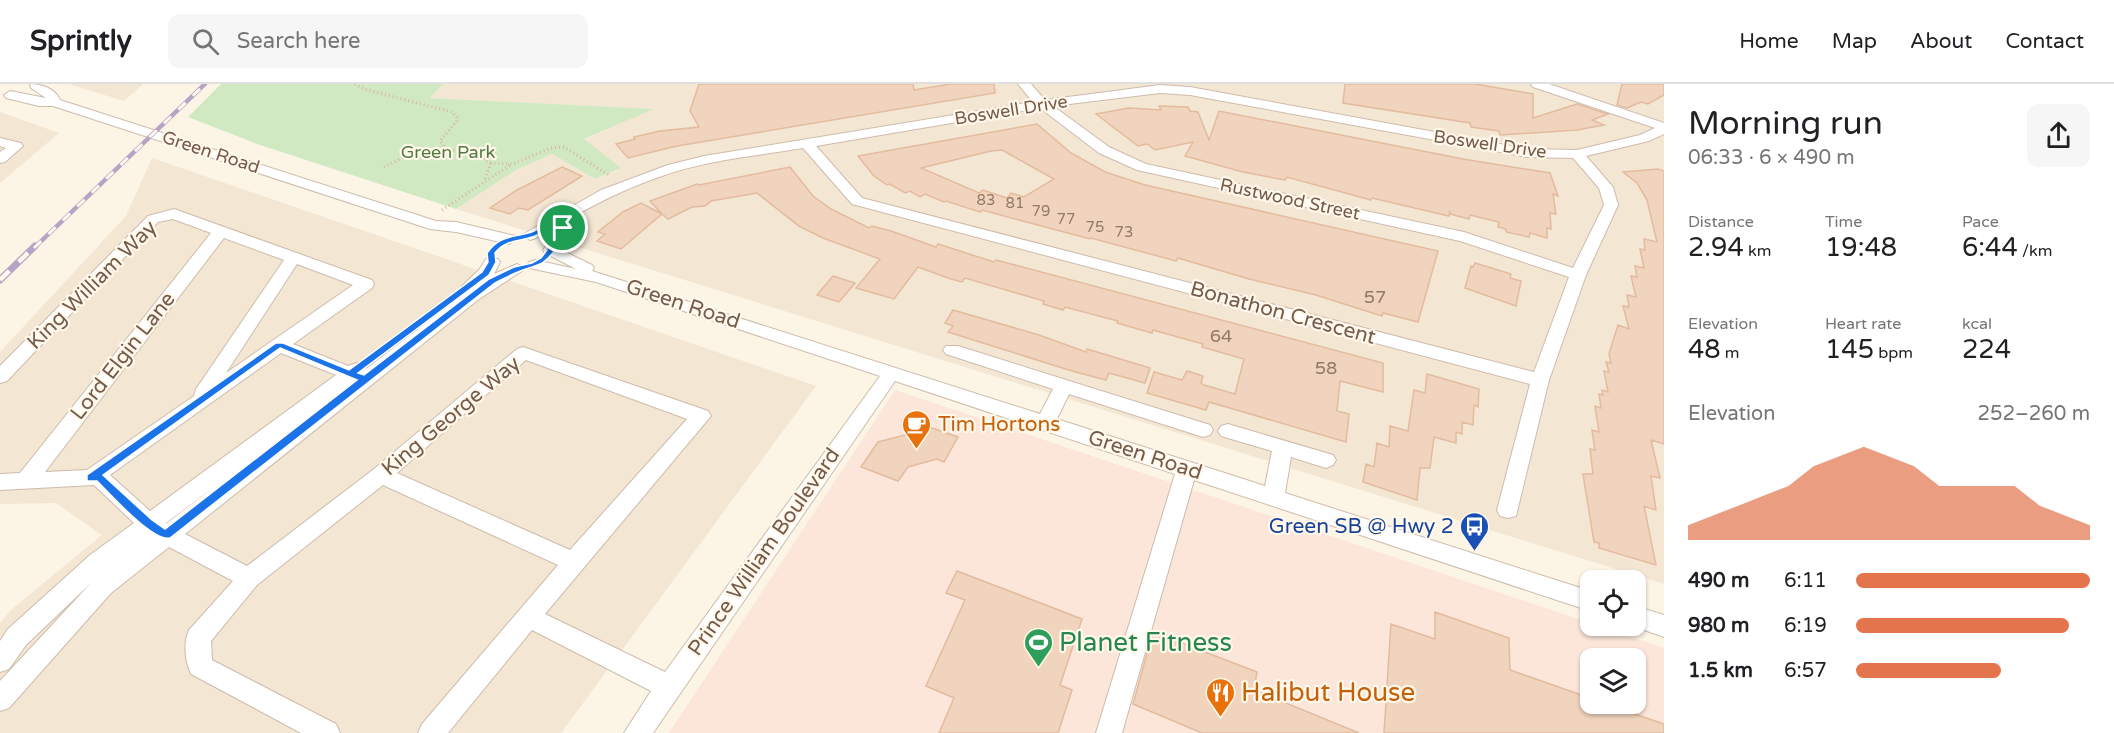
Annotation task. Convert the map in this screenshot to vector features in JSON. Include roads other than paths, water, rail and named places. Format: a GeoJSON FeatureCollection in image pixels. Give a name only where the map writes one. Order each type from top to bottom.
{"type":"FeatureCollection","features":[{"type":"Feature","properties":{"kind":"street"},"geometry":{"type":"LineString","coordinates":[[5,95],[35,84]]}},
{"type":"Feature","properties":{"kind":"street","name":"Green Road"},"geometry":{"type":"LineString","coordinates":[[35,84],[53,97],[54,102]]}},
{"type":"Feature","properties":{"kind":"street","name":"Rustwood Street"},"geometry":{"type":"LineString","coordinates":[[1024,84],[1042,104],[1104,150],[1142,167],[1464,237],[1578,275]]}},
{"type":"Feature","properties":{"kind":"street"},"geometry":{"type":"LineString","coordinates":[[1537,84],[1664,128]]}},
{"type":"Feature","properties":{"kind":"street","name":"Boswell Drive"},"geometry":{"type":"LineString","coordinates":[[530,235],[599,197],[655,173],[704,160],[1042,104],[1160,90],[1189,88],[1383,128],[1527,153],[1577,154],[1644,138],[1664,128]]}},
{"type":"Feature","properties":{"kind":"street","name":"Green Road"},"geometry":{"type":"LineString","coordinates":[[5,95],[39,102],[54,102],[435,226],[491,257],[502,268],[526,267],[598,277],[1580,599]]}},
{"type":"Feature","properties":{"kind":"street"},"geometry":{"type":"LineString","coordinates":[[0,142],[16,146],[0,159]]}},
{"type":"Feature","properties":{"kind":"street","name":"Bonathon Crescent"},"geometry":{"type":"LineString","coordinates":[[806,143],[857,201],[1540,380]]}},
{"type":"Feature","properties":{"kind":"street"},"geometry":{"type":"LineString","coordinates":[[1508,510],[1540,380],[1578,275],[1611,205],[1606,187],[1577,154]]}},
{"type":"Feature","properties":{"kind":"street","name":"Boswell Drive"},"geometry":{"type":"LineString","coordinates":[[358,376],[492,281],[544,260],[551,246],[577,210]]}},
{"type":"Feature","properties":{"kind":"street","name":"King William Way"},"geometry":{"type":"LineString","coordinates":[[0,378],[153,219],[174,214],[366,284],[91,478]]}},
{"type":"Feature","properties":{"kind":"street","name":"Green Road"},"geometry":{"type":"LineString","coordinates":[[435,226],[456,227],[509,238]]}},
{"type":"Feature","properties":{"kind":"street","name":"Lord Elgin Lane"},"geometry":{"type":"LineString","coordinates":[[26,481],[221,231]]}},
{"type":"Feature","properties":{"kind":"street"},"geometry":{"type":"LineString","coordinates":[[0,661],[17,638],[98,561],[157,529],[358,376],[486,273],[497,245],[509,238],[530,235]]}},
{"type":"Feature","properties":{"kind":"street","name":"Green Road"},"geometry":{"type":"LineString","coordinates":[[530,235],[542,237],[551,246],[598,277]]}},
{"type":"Feature","properties":{"kind":"street","name":"King William Way"},"geometry":{"type":"LineString","coordinates":[[196,404],[294,257]]}},
{"type":"Feature","properties":{"kind":"street"},"geometry":{"type":"LineString","coordinates":[[279,345],[358,376]]}},
{"type":"Feature","properties":{"kind":"street"},"geometry":{"type":"LineString","coordinates":[[952,350],[1203,430]]}},
{"type":"Feature","properties":{"kind":"street","name":"King George Way"},"geometry":{"type":"LineString","coordinates":[[327,733],[200,666],[198,638],[249,578],[381,475],[523,353],[701,416],[574,562],[431,733]]}},
{"type":"Feature","properties":{"kind":"street","name":"Prince William Boulevard"},"geometry":{"type":"LineString","coordinates":[[637,733],[892,372]]}},
{"type":"Feature","properties":{"kind":"street"},"geometry":{"type":"LineString","coordinates":[[1046,422],[1064,386]]}},
{"type":"Feature","properties":{"kind":"street"},"geometry":{"type":"LineString","coordinates":[[1227,431],[1326,460]]}},
{"type":"Feature","properties":{"kind":"street"},"geometry":{"type":"LineString","coordinates":[[1273,497],[1283,448]]}},
{"type":"Feature","properties":{"kind":"street"},"geometry":{"type":"LineString","coordinates":[[1109,733],[1186,469]]}},
{"type":"Feature","properties":{"kind":"street"},"geometry":{"type":"LineString","coordinates":[[381,475],[574,562]]}},
{"type":"Feature","properties":{"kind":"street"},"geometry":{"type":"LineString","coordinates":[[0,482],[99,477],[157,529],[249,578]]}},
{"type":"Feature","properties":{"kind":"street"},"geometry":{"type":"LineString","coordinates":[[0,699],[157,529]]}},
{"type":"Feature","properties":{"kind":"street"},"geometry":{"type":"LineString","coordinates":[[528,617],[669,687]]}},
{"type":"Feature","properties":{"kind":"street"},"geometry":{"type":"LineString","coordinates":[[1646,620],[1664,626]]}},
{"type":"Feature","properties":{"kind":"railway"},"geometry":{"type":"LineString","coordinates":[[34,248],[205,84]]}},
{"type":"Feature","properties":{"kind":"railway"},"geometry":{"type":"LineString","coordinates":[[0,280],[35,246]]}},
{"type":"Feature","properties":{"kind":"place","name":"Tim Hortons"},"geometry":{"type":"Point","coordinates":[917,450]}},
{"type":"Feature","properties":{"kind":"place","name":"Green SB @ Hwy 2"},"geometry":{"type":"Point","coordinates":[1475,552]}},
{"type":"Feature","properties":{"kind":"place","name":"Planet Fitness"},"geometry":{"type":"Point","coordinates":[1038,668]}},
{"type":"Feature","properties":{"kind":"place","name":"Halibut House"},"geometry":{"type":"Point","coordinates":[1220,718]}},
{"type":"Feature","properties":{"kind":"park label","name":"Green Park"},"geometry":{"type":"Point","coordinates":[448,152]}}]}
